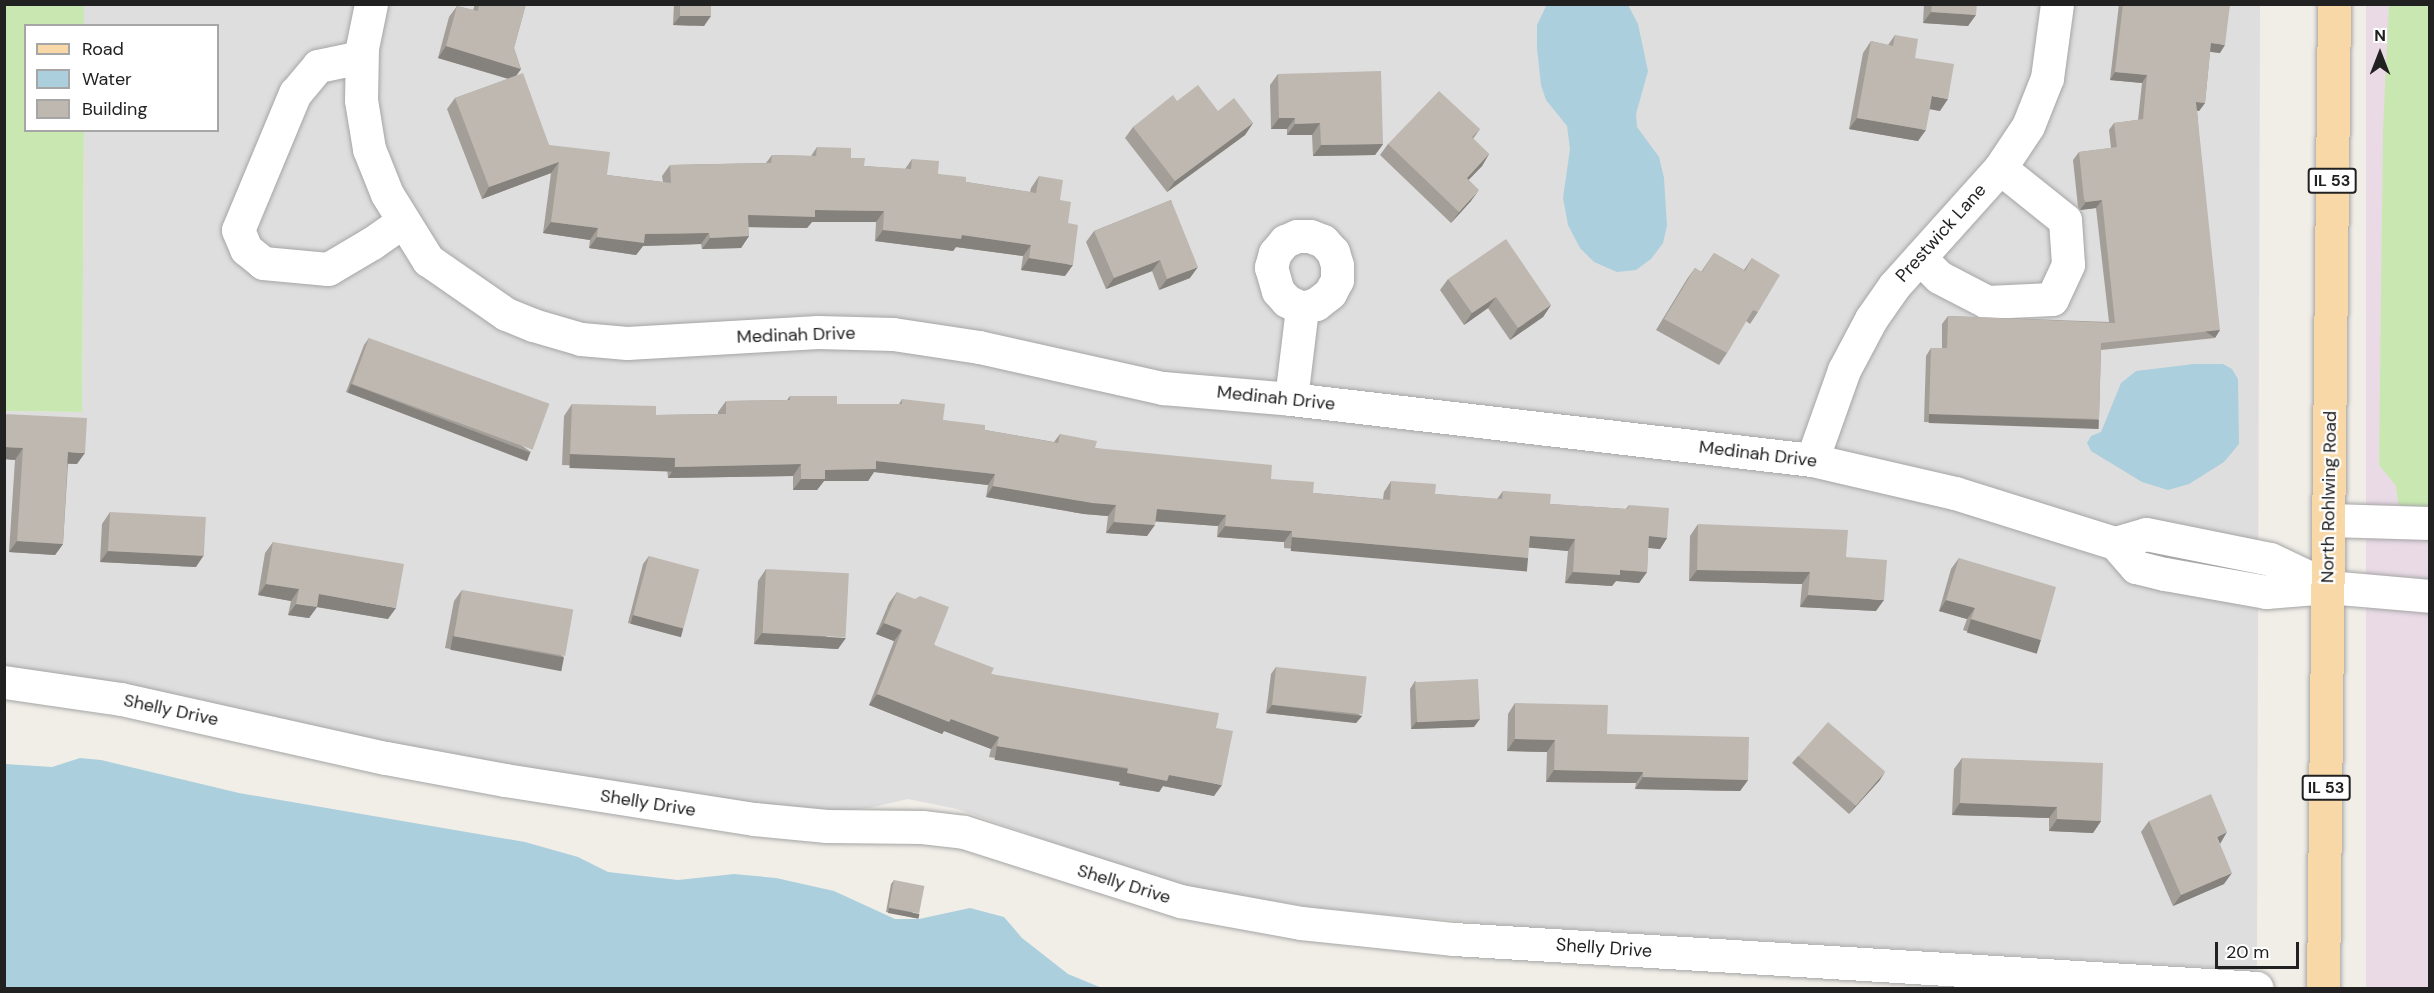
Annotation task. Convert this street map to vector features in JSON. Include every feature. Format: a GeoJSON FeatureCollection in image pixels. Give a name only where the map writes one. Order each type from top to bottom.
{"type":"FeatureCollection","features":[{"type":"Feature","properties":{"kind":"main road","name":"North Rohlwing Road"},"geometry":{"type":"LineString","coordinates":[[2323,988],[2334,4]]}},
{"type":"Feature","properties":{"kind":"street"},"geometry":{"type":"LineString","coordinates":[[361,57],[318,66],[295,93],[238,230],[246,249],[263,263],[328,269],[372,243],[403,221],[387,194],[369,149],[361,100],[361,57],[370,4]]}},
{"type":"Feature","properties":{"kind":"street","name":"Prestwick Lane"},"geometry":{"type":"LineString","coordinates":[[1812,460],[1844,370],[1871,319],[1894,286],[2000,168],[2035,113],[2047,78],[2057,4]]}},
{"type":"Feature","properties":{"kind":"street"},"geometry":{"type":"LineString","coordinates":[[1920,258],[1939,277],[1987,302],[2052,299],[2068,264],[2065,220],[2000,168]]}},
{"type":"Feature","properties":{"kind":"street","name":"Medinah Drive"},"geometry":{"type":"LineString","coordinates":[[403,221],[428,260],[506,314],[580,339],[627,343],[818,332],[893,334],[979,347],[1163,388],[1291,399],[1812,460],[1955,493],[2115,543],[2146,534],[2270,559],[2328,587]]}},
{"type":"Feature","properties":{"kind":"street"},"geometry":{"type":"LineString","coordinates":[[1291,399],[1302,308]]}},
{"type":"Feature","properties":{"kind":"street"},"geometry":{"type":"LineString","coordinates":[[2329,520],[2430,523]]}},
{"type":"Feature","properties":{"kind":"street"},"geometry":{"type":"LineString","coordinates":[[2328,587],[2430,596]]}},
{"type":"Feature","properties":{"kind":"street","name":"Shelly Drive"},"geometry":{"type":"LineString","coordinates":[[4,682],[122,699],[374,755],[505,780],[754,819],[828,826],[922,827],[964,832],[1180,901],[1301,923],[1454,939],[2257,988]]}},
{"type":"Feature","properties":{"kind":"path"},"geometry":{"type":"LineString","coordinates":[[2430,184],[2430,197]]}},
{"type":"Feature","properties":{"kind":"shaded area"},"geometry":{"type":"Polygon","coordinates":[[[84,5],[2260,5],[2257,970],[1503,925],[1319,908],[1178,886],[957,809],[908,799],[869,808],[820,813],[470,760],[5,672],[4,411],[82,412],[84,132],[219,132],[219,24],[84,24],[84,5]]]}},
{"type":"Feature","properties":{"kind":"shaded area"},"geometry":{"type":"Polygon","coordinates":[[[2366,5],[2429,5],[2429,988],[2366,988],[2366,5]]]}},
{"type":"Feature","properties":{"kind":"green space"},"geometry":{"type":"Polygon","coordinates":[[[5,4],[84,5],[84,24],[24,24],[24,132],[84,132],[82,412],[5,411],[5,4]]]}},
{"type":"Feature","properties":{"kind":"green space"},"geometry":{"type":"Polygon","coordinates":[[[2389,5],[2429,5],[2429,514],[2400,516],[2396,486],[2379,465],[2383,129],[2389,5]]]}},
{"type":"Feature","properties":{"kind":"water"},"geometry":{"type":"Polygon","coordinates":[[[1547,4],[1628,5],[1638,24],[1648,71],[1636,114],[1637,127],[1659,157],[1664,178],[1667,226],[1663,243],[1651,259],[1636,270],[1617,272],[1594,262],[1580,248],[1568,225],[1563,198],[1570,149],[1567,126],[1546,100],[1541,85],[1537,48],[1537,25],[1547,4]]]}},
{"type":"Feature","properties":{"kind":"water"},"geometry":{"type":"Polygon","coordinates":[[[2194,364],[2223,364],[2232,369],[2238,379],[2239,444],[2224,462],[2189,484],[2168,490],[2142,482],[2091,451],[2087,443],[2091,436],[2101,432],[2121,383],[2136,371],[2194,364]]]}},
{"type":"Feature","properties":{"kind":"water"},"geometry":{"type":"Polygon","coordinates":[[[80,758],[101,760],[239,793],[525,842],[578,857],[608,872],[678,880],[734,874],[776,878],[834,891],[895,919],[919,919],[970,908],[1004,917],[1022,938],[1068,974],[1102,988],[5,988],[5,764],[52,767],[80,758]]]}},
{"type":"Feature","properties":{"kind":"building"},"geometry":{"type":"Polygon","coordinates":[[[479,4],[526,4],[514,48],[521,69],[446,46],[457,6],[478,11],[479,4]]]}},
{"type":"Feature","properties":{"kind":"building"},"geometry":{"type":"Polygon","coordinates":[[[680,4],[711,4],[711,16],[680,16],[680,4]]]}},
{"type":"Feature","properties":{"kind":"building"},"geometry":{"type":"Polygon","coordinates":[[[1932,4],[1977,4],[1976,15],[1931,12],[1932,4]]]}},
{"type":"Feature","properties":{"kind":"building"},"geometry":{"type":"Polygon","coordinates":[[[2123,4],[2230,4],[2225,45],[2211,43],[2205,103],[2196,102],[2220,330],[2101,343],[2099,419],[1929,414],[1931,348],[1947,348],[1948,316],[2115,323],[2102,200],[2086,202],[2084,200],[2079,152],[2117,147],[2114,123],[2143,119],[2147,75],[2115,72],[2123,4]]]}},
{"type":"Feature","properties":{"kind":"building"},"geometry":{"type":"Polygon","coordinates":[[[1895,35],[1918,39],[1915,58],[1954,64],[1948,99],[1932,96],[1926,130],[1857,118],[1871,41],[1893,46],[1895,35]]]}},
{"type":"Feature","properties":{"kind":"building"},"geometry":{"type":"Polygon","coordinates":[[[1381,71],[1383,144],[1321,145],[1320,123],[1295,124],[1295,118],[1279,118],[1278,74],[1381,71]]]}},
{"type":"Feature","properties":{"kind":"building"},"geometry":{"type":"Polygon","coordinates":[[[523,73],[549,145],[610,152],[607,175],[671,183],[670,165],[771,163],[772,155],[816,156],[817,147],[851,148],[851,158],[865,158],[864,166],[911,169],[912,159],[939,161],[938,174],[966,177],[966,182],[1036,193],[1039,176],[1063,180],[1060,200],[1071,202],[1068,223],[1078,225],[1073,265],[1029,258],[1031,245],[962,235],[961,239],[883,230],[884,211],[815,210],[815,217],[748,215],[749,236],[710,238],[709,233],[645,234],[644,243],[597,237],[598,228],[551,222],[559,162],[489,187],[455,98],[523,73]]]}},
{"type":"Feature","properties":{"kind":"building"},"geometry":{"type":"Polygon","coordinates":[[[1198,85],[1218,111],[1234,98],[1253,123],[1175,181],[1133,127],[1173,95],[1177,101],[1198,85]]]}},
{"type":"Feature","properties":{"kind":"building"},"geometry":{"type":"Polygon","coordinates":[[[1439,91],[1480,129],[1472,137],[1489,154],[1467,178],[1479,190],[1459,212],[1388,144],[1439,91]]]}},
{"type":"Feature","properties":{"kind":"building"},"geometry":{"type":"Polygon","coordinates":[[[1171,200],[1198,267],[1167,279],[1160,260],[1114,278],[1094,231],[1171,200]]]}},
{"type":"Feature","properties":{"kind":"building"},"geometry":{"type":"Polygon","coordinates":[[[1506,239],[1551,305],[1518,328],[1496,297],[1472,313],[1448,279],[1506,239]]]}},
{"type":"Feature","properties":{"kind":"building"},"geometry":{"type":"Polygon","coordinates":[[[1714,253],[1745,271],[1752,258],[1780,275],[1758,312],[1753,310],[1727,353],[1664,319],[1695,268],[1702,272],[1714,253]]]}},
{"type":"Feature","properties":{"kind":"building"},"geometry":{"type":"Polygon","coordinates":[[[369,338],[549,404],[533,450],[352,384],[369,338]]]}},
{"type":"Feature","properties":{"kind":"building"},"geometry":{"type":"Polygon","coordinates":[[[790,396],[837,396],[837,404],[902,404],[902,399],[945,404],[943,420],[985,425],[985,430],[1058,443],[1060,434],[1097,441],[1095,448],[1272,465],[1271,479],[1314,482],[1313,493],[1390,500],[1391,481],[1436,484],[1435,494],[1502,499],[1503,491],[1551,494],[1550,504],[1628,509],[1629,505],[1669,508],[1667,538],[1649,536],[1647,572],[1620,570],[1620,575],[1573,572],[1575,539],[1530,536],[1528,558],[1292,537],[1292,531],[1225,526],[1226,515],[1157,509],[1155,525],[1114,522],[1116,505],[993,486],[995,474],[876,461],[876,469],[825,470],[825,479],[801,479],[801,464],[675,467],[675,458],[570,454],[572,404],[656,406],[656,415],[726,414],[726,401],[790,400],[790,396]]]}},
{"type":"Feature","properties":{"kind":"building"},"geometry":{"type":"Polygon","coordinates":[[[4,414],[87,418],[85,453],[68,452],[63,544],[17,541],[23,448],[4,447],[4,414]]]}},
{"type":"Feature","properties":{"kind":"building"},"geometry":{"type":"Polygon","coordinates":[[[110,512],[206,517],[204,556],[108,551],[110,512]]]}},
{"type":"Feature","properties":{"kind":"building"},"geometry":{"type":"Polygon","coordinates":[[[1698,524],[1848,530],[1846,557],[1887,560],[1884,600],[1808,595],[1810,572],[1697,570],[1698,524]]]}},
{"type":"Feature","properties":{"kind":"building"},"geometry":{"type":"Polygon","coordinates":[[[273,542],[404,564],[396,608],[319,594],[317,607],[296,604],[299,589],[266,584],[273,542]]]}},
{"type":"Feature","properties":{"kind":"building"},"geometry":{"type":"Polygon","coordinates":[[[649,556],[699,569],[683,628],[633,615],[649,556]]]}},
{"type":"Feature","properties":{"kind":"building"},"geometry":{"type":"Polygon","coordinates":[[[1959,558],[2056,587],[2041,640],[1971,619],[1975,608],[1946,600],[1959,558]]]}},
{"type":"Feature","properties":{"kind":"building"},"geometry":{"type":"Polygon","coordinates":[[[766,569],[849,573],[846,637],[763,633],[766,569]]]}},
{"type":"Feature","properties":{"kind":"building"},"geometry":{"type":"Polygon","coordinates":[[[462,590],[573,610],[565,656],[454,636],[462,590]]]}},
{"type":"Feature","properties":{"kind":"building"},"geometry":{"type":"Polygon","coordinates":[[[897,592],[915,599],[920,596],[949,607],[934,645],[994,668],[991,674],[1219,713],[1216,728],[1233,731],[1222,785],[1169,775],[1167,781],[1127,773],[1128,768],[997,746],[999,737],[951,719],[949,722],[877,694],[902,630],[884,623],[897,592]]]}},
{"type":"Feature","properties":{"kind":"building"},"geometry":{"type":"Polygon","coordinates":[[[1276,667],[1367,677],[1363,714],[1272,705],[1276,667]]]}},
{"type":"Feature","properties":{"kind":"building"},"geometry":{"type":"Polygon","coordinates":[[[1478,679],[1480,719],[1417,722],[1415,682],[1478,679]]]}},
{"type":"Feature","properties":{"kind":"building"},"geometry":{"type":"Polygon","coordinates":[[[1515,703],[1608,705],[1607,734],[1749,737],[1748,780],[1643,777],[1643,772],[1554,770],[1555,740],[1515,739],[1515,703]]]}},
{"type":"Feature","properties":{"kind":"building"},"geometry":{"type":"Polygon","coordinates":[[[1828,722],[1885,772],[1856,806],[1798,756],[1828,722]]]}},
{"type":"Feature","properties":{"kind":"building"},"geometry":{"type":"Polygon","coordinates":[[[1962,758],[2103,763],[2101,821],[2057,819],[2057,807],[1960,803],[1962,758]]]}},
{"type":"Feature","properties":{"kind":"building"},"geometry":{"type":"Polygon","coordinates":[[[2211,794],[2227,832],[2217,837],[2232,873],[2181,895],[2149,821],[2211,794]]]}},
{"type":"Feature","properties":{"kind":"building"},"geometry":{"type":"Polygon","coordinates":[[[894,880],[924,886],[919,913],[889,907],[894,880]]]}}]}
